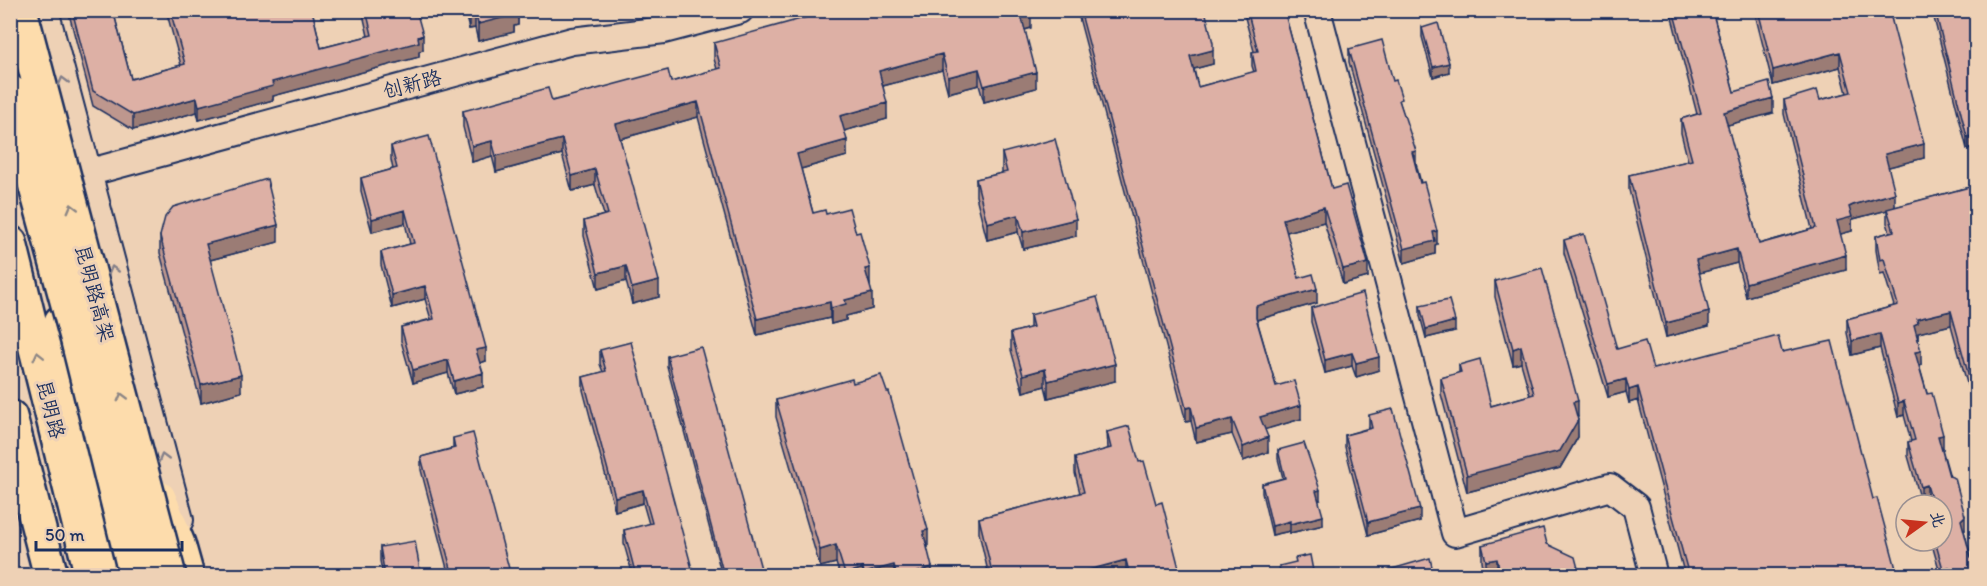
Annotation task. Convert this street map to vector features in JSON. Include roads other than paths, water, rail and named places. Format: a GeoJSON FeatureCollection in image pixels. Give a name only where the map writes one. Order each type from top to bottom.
{"type":"FeatureCollection","features":[{"type":"Feature","properties":{"kind":"main road","name":"昆明路高架"},"geometry":{"type":"LineString","coordinates":[[20,10],[169,576]]}},
{"type":"Feature","properties":{"kind":"main road","name":"昆明路高架"},"geometry":{"type":"LineString","coordinates":[[10,92],[46,222],[136,576]]}},
{"type":"Feature","properties":{"kind":"main road"},"geometry":{"type":"LineString","coordinates":[[46,222],[80,445],[108,576]]}},
{"type":"Feature","properties":{"kind":"main road","name":"昆明路"},"geometry":{"type":"LineString","coordinates":[[10,243],[92,576]]}},
{"type":"Feature","properties":{"kind":"main road","name":"昆明路"},"geometry":{"type":"LineString","coordinates":[[10,417],[51,576]]}},
{"type":"Feature","properties":{"kind":"main road"},"geometry":{"type":"LineString","coordinates":[[132,432],[178,544],[187,576]]}},
{"type":"Feature","properties":{"kind":"street"},"geometry":{"type":"LineString","coordinates":[[45,10],[195,576]]}},
{"type":"Feature","properties":{"kind":"street","name":"创新路"},"geometry":{"type":"LineString","coordinates":[[10,175],[87,173],[572,41],[664,30],[740,10]]}},
{"type":"Feature","properties":{"kind":"street"},"geometry":{"type":"LineString","coordinates":[[1317,10],[1455,533],[1610,487],[1636,507],[1654,576]]}}]}
